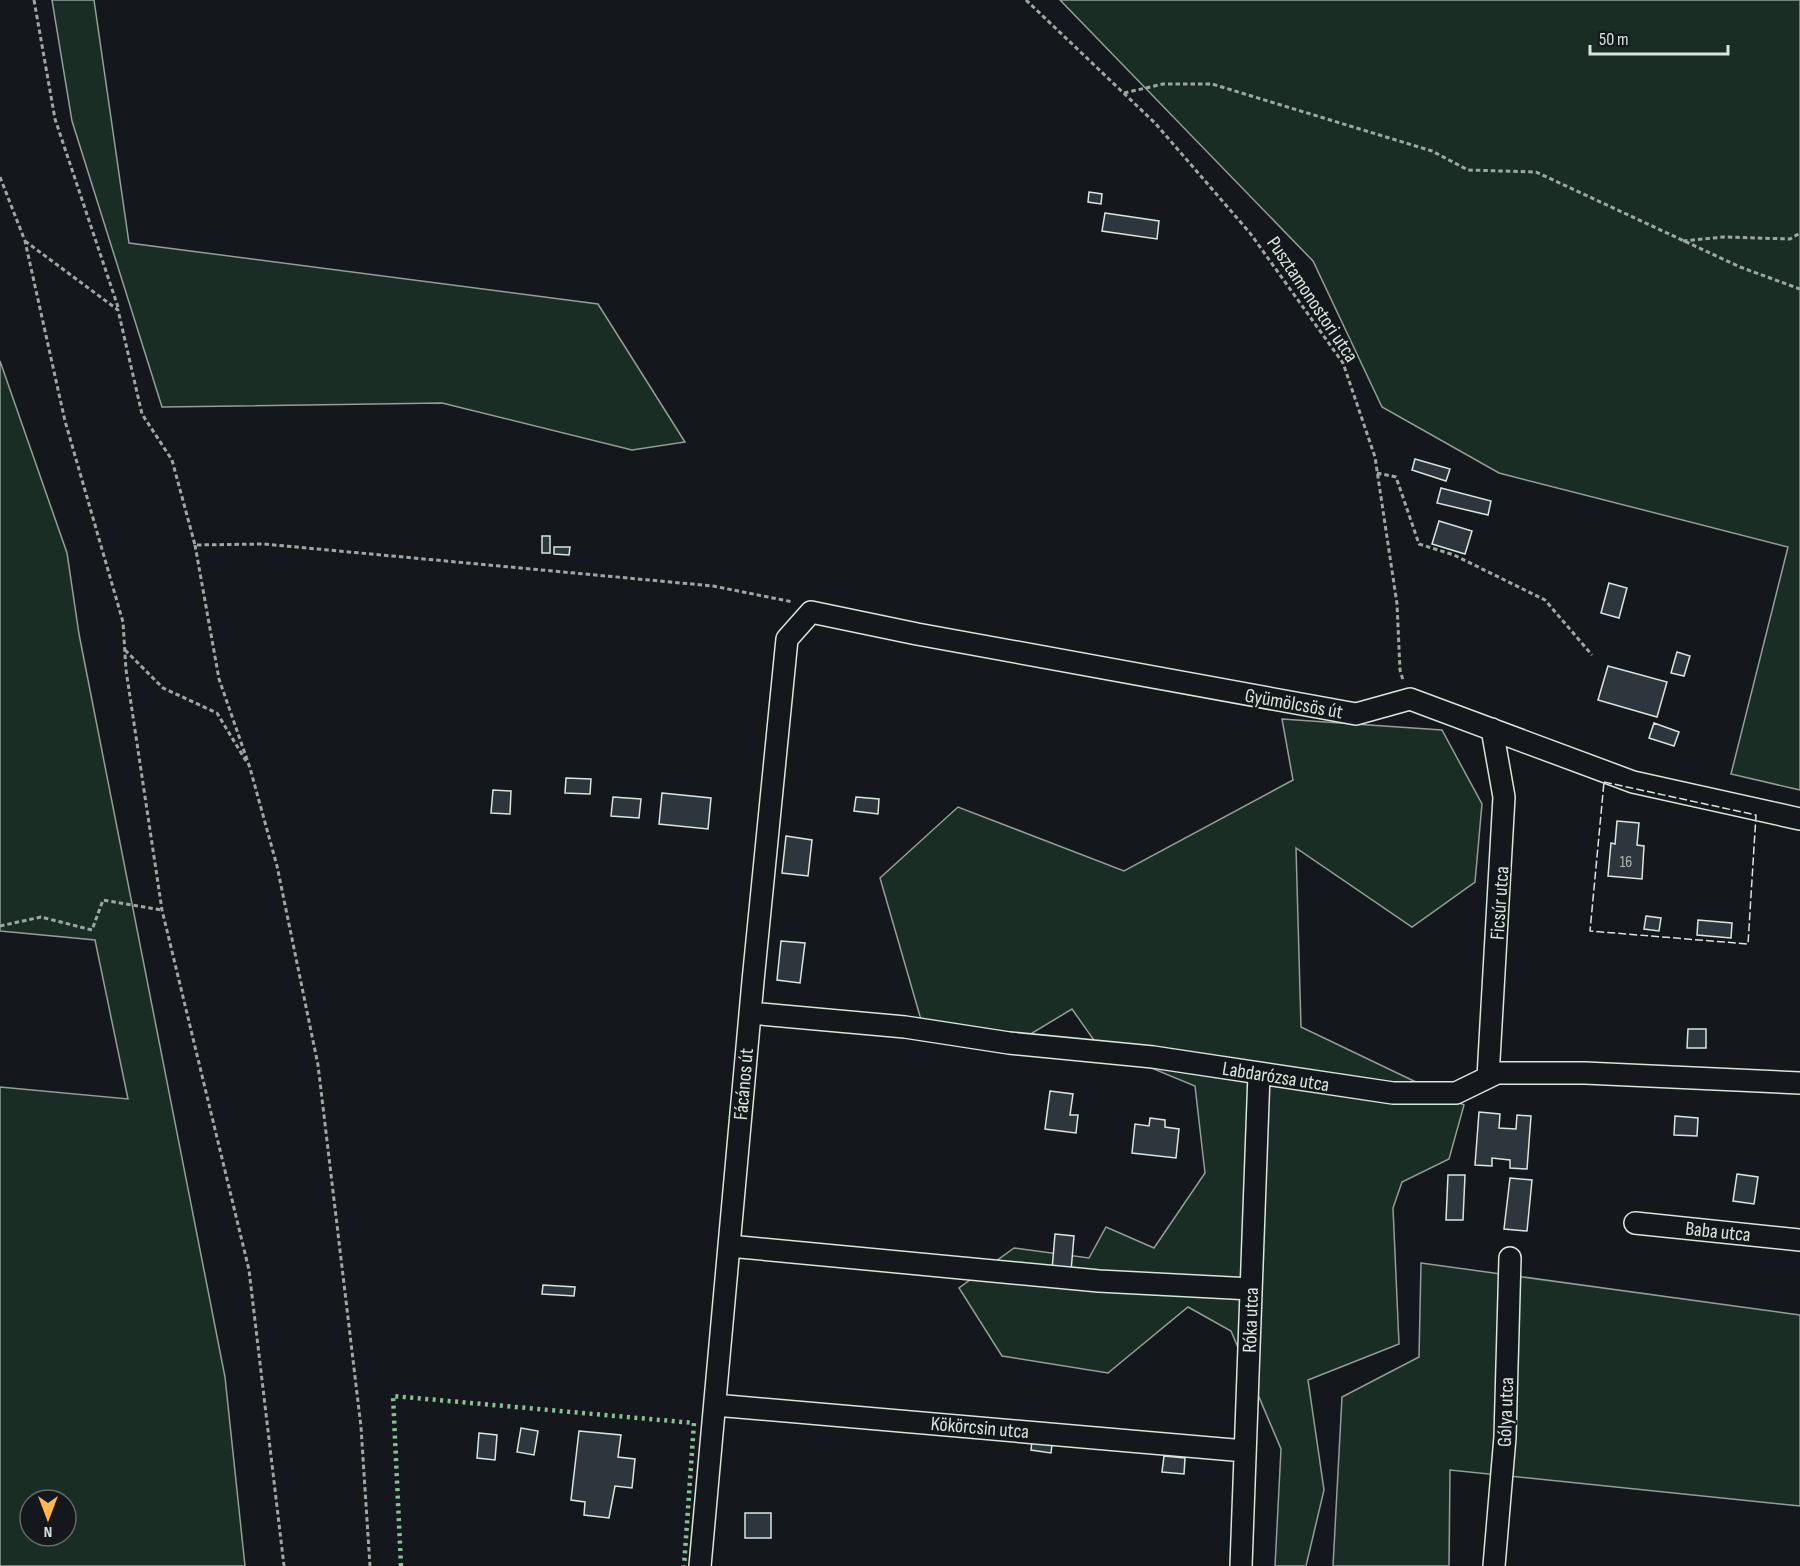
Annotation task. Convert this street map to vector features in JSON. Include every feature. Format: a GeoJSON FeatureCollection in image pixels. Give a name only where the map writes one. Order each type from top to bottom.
{"type":"FeatureCollection","features":[{"type":"Feature","properties":{"kind":"street","name":"Gyümölcsös út"},"geometry":{"type":"LineString","coordinates":[[811,612],[916,634],[1356,714],[1410,699]]}},
{"type":"Feature","properties":{"kind":"street","name":"Fácános út"},"geometry":{"type":"LineString","coordinates":[[700,1566],[750,1013],[787,639],[811,612]]}},
{"type":"Feature","properties":{"kind":"street"},"geometry":{"type":"LineString","coordinates":[[1410,699],[1633,782],[1800,819]]}},
{"type":"Feature","properties":{"kind":"street","name":"Ficsúr utca"},"geometry":{"type":"LineString","coordinates":[[1488,1077],[1503,797],[1492,729]]}},
{"type":"Feature","properties":{"kind":"street","name":"Labdarózsa utca"},"geometry":{"type":"LineString","coordinates":[[750,1013],[906,1027],[1009,1043],[1153,1057],[1393,1093],[1456,1093],[1497,1073],[1585,1073],[1800,1083]]}},
{"type":"Feature","properties":{"kind":"street","name":"Róka utca"},"geometry":{"type":"LineString","coordinates":[[1241,1566],[1259,1074]]}},
{"type":"Feature","properties":{"kind":"street","name":"Baba utca"},"geometry":{"type":"LineString","coordinates":[[1635,1223],[1800,1240]]}},
{"type":"Feature","properties":{"kind":"street"},"geometry":{"type":"LineString","coordinates":[[729,1246],[1099,1281],[1251,1289]]}},
{"type":"Feature","properties":{"kind":"street","name":"Gólya utca"},"geometry":{"type":"LineString","coordinates":[[1494,1566],[1505,1437],[1510,1258]]}},
{"type":"Feature","properties":{"kind":"street","name":"Kökörcsin utca"},"geometry":{"type":"LineString","coordinates":[[715,1405],[1245,1451]]}},
{"type":"Feature","properties":{"kind":"path"},"geometry":{"type":"LineString","coordinates":[[34,0],[55,119],[118,309],[142,414],[172,460],[195,545],[219,679],[250,768],[277,866],[318,1065],[361,1428],[370,1566]]}},
{"type":"Feature","properties":{"kind":"path","name":"Pusztamonostori utca"},"geometry":{"type":"LineString","coordinates":[[1026,0],[1155,123],[1250,233],[1343,363],[1375,457],[1396,604],[1400,670],[1410,699]]}},
{"type":"Feature","properties":{"kind":"path"},"geometry":{"type":"LineString","coordinates":[[1124,93],[1163,84],[1212,84],[1432,151],[1468,170],[1536,172],[1740,267],[1800,289]]}},
{"type":"Feature","properties":{"kind":"path"},"geometry":{"type":"LineString","coordinates":[[0,177],[25,241],[65,420],[123,622],[124,649],[162,910],[249,1270],[284,1566]]}},
{"type":"Feature","properties":{"kind":"path"},"geometry":{"type":"LineString","coordinates":[[1682,241],[1724,237],[1790,239],[1800,233]]}},
{"type":"Feature","properties":{"kind":"path"},"geometry":{"type":"LineString","coordinates":[[25,241],[118,309]]}},
{"type":"Feature","properties":{"kind":"path"},"geometry":{"type":"LineString","coordinates":[[1377,473],[1396,477],[1419,544],[1454,555],[1545,600],[1592,656]]}},
{"type":"Feature","properties":{"kind":"path"},"geometry":{"type":"LineString","coordinates":[[195,545],[264,544],[713,586],[788,599],[811,612]]}},
{"type":"Feature","properties":{"kind":"path"},"geometry":{"type":"LineString","coordinates":[[124,649],[163,688],[217,713],[250,768]]}},
{"type":"Feature","properties":{"kind":"path"},"geometry":{"type":"LineString","coordinates":[[0,926],[41,917],[92,930],[103,900],[162,910]]}},
{"type":"Feature","properties":{"kind":"green space"},"geometry":{"type":"Polygon","coordinates":[[[52,0],[94,0],[129,243],[598,304],[685,442],[632,450],[442,403],[162,407],[72,121],[52,0]]]}},
{"type":"Feature","properties":{"kind":"green space"},"geometry":{"type":"Polygon","coordinates":[[[1060,0],[1800,0],[1800,790],[1731,774],[1788,547],[1499,473],[1382,407],[1313,261],[1060,0]]]}},
{"type":"Feature","properties":{"kind":"green space"},"geometry":{"type":"Polygon","coordinates":[[[0,361],[67,553],[79,634],[225,1377],[245,1566],[0,1566],[0,1087],[128,1099],[95,940],[0,931],[0,361]]]}},
{"type":"Feature","properties":{"kind":"green space"},"geometry":{"type":"Polygon","coordinates":[[[1282,719],[1442,730],[1482,804],[1475,882],[1412,927],[1296,848],[1301,1027],[1464,1105],[1449,1159],[1402,1182],[1393,1208],[1399,1344],[1308,1380],[1324,1490],[1306,1566],[1275,1566],[1281,1449],[1231,1331],[1188,1307],[1108,1373],[1002,1356],[959,1288],[1014,1248],[1089,1258],[1106,1227],[1154,1248],[1205,1173],[1195,1086],[1098,1046],[1072,1009],[1029,1035],[922,1023],[880,878],[958,807],[1124,871],[1293,780],[1282,719]]]}},
{"type":"Feature","properties":{"kind":"green space"},"geometry":{"type":"Polygon","coordinates":[[[1421,1263],[1800,1315],[1800,1506],[1450,1470],[1449,1566],[1333,1566],[1342,1397],[1419,1357],[1421,1263]]]}},
{"type":"Feature","properties":{"kind":"building"},"geometry":{"type":"Polygon","coordinates":[[[1089,192],[1102,194],[1101,204],[1088,202],[1089,192]]]}},
{"type":"Feature","properties":{"kind":"building"},"geometry":{"type":"Polygon","coordinates":[[[1105,213],[1159,221],[1157,239],[1102,231],[1105,213]]]}},
{"type":"Feature","properties":{"kind":"building"},"geometry":{"type":"Polygon","coordinates":[[[1415,459],[1450,469],[1446,481],[1412,470],[1415,459]]]}},
{"type":"Feature","properties":{"kind":"building"},"geometry":{"type":"Polygon","coordinates":[[[1441,488],[1491,501],[1488,515],[1437,503],[1441,488]]]}},
{"type":"Feature","properties":{"kind":"building"},"geometry":{"type":"Polygon","coordinates":[[[1439,521],[1472,531],[1465,554],[1432,544],[1439,521]]]}},
{"type":"Feature","properties":{"kind":"building"},"geometry":{"type":"Polygon","coordinates":[[[542,536],[550,536],[550,553],[542,553],[542,536]]]}},
{"type":"Feature","properties":{"kind":"building"},"geometry":{"type":"Polygon","coordinates":[[[554,547],[570,547],[569,555],[554,554],[554,547]]]}},
{"type":"Feature","properties":{"kind":"building"},"geometry":{"type":"Polygon","coordinates":[[[1609,583],[1627,588],[1619,618],[1601,613],[1609,583]]]}},
{"type":"Feature","properties":{"kind":"building"},"geometry":{"type":"Polygon","coordinates":[[[1677,652],[1690,656],[1684,676],[1671,673],[1677,652]]]}},
{"type":"Feature","properties":{"kind":"building"},"geometry":{"type":"Polygon","coordinates":[[[1608,666],[1667,682],[1657,717],[1598,700],[1608,666]]]}},
{"type":"Feature","properties":{"kind":"building"},"geometry":{"type":"Polygon","coordinates":[[[1654,723],[1679,732],[1674,746],[1649,738],[1654,723]]]}},
{"type":"Feature","properties":{"kind":"building"},"geometry":{"type":"Polygon","coordinates":[[[566,778],[591,779],[590,794],[565,793],[566,778]]]}},
{"type":"Feature","properties":{"kind":"building"},"geometry":{"type":"Polygon","coordinates":[[[493,790],[511,791],[510,814],[491,813],[493,790]]]}},
{"type":"Feature","properties":{"kind":"building"},"geometry":{"type":"Polygon","coordinates":[[[662,793],[711,798],[708,829],[659,824],[662,793]]]}},
{"type":"Feature","properties":{"kind":"building"},"geometry":{"type":"Polygon","coordinates":[[[613,797],[641,799],[639,818],[611,816],[613,797]]]}},
{"type":"Feature","properties":{"kind":"building"},"geometry":{"type":"Polygon","coordinates":[[[856,797],[879,799],[878,814],[854,811],[856,797]]]}},
{"type":"Feature","properties":{"kind":"building"},"geometry":{"type":"Polygon","coordinates":[[[1617,821],[1639,823],[1637,845],[1644,846],[1642,879],[1608,876],[1611,843],[1615,844],[1617,821]]]}},
{"type":"Feature","properties":{"kind":"building"},"geometry":{"type":"Polygon","coordinates":[[[786,836],[812,840],[808,876],[782,873],[786,836]]]}},
{"type":"Feature","properties":{"kind":"building"},"geometry":{"type":"Polygon","coordinates":[[[1646,916],[1661,918],[1659,931],[1644,929],[1646,916]]]}},
{"type":"Feature","properties":{"kind":"building"},"geometry":{"type":"Polygon","coordinates":[[[1698,920],[1732,923],[1731,938],[1697,935],[1698,920]]]}},
{"type":"Feature","properties":{"kind":"building"},"geometry":{"type":"Polygon","coordinates":[[[781,941],[805,943],[800,983],[777,980],[781,941]]]}},
{"type":"Feature","properties":{"kind":"building"},"geometry":{"type":"Polygon","coordinates":[[[1688,1029],[1706,1029],[1706,1048],[1687,1048],[1688,1029]]]}},
{"type":"Feature","properties":{"kind":"building"},"geometry":{"type":"Polygon","coordinates":[[[1050,1091],[1073,1094],[1070,1115],[1078,1115],[1076,1133],[1045,1129],[1050,1091]]]}},
{"type":"Feature","properties":{"kind":"building"},"geometry":{"type":"Polygon","coordinates":[[[1479,1112],[1500,1114],[1499,1128],[1516,1129],[1517,1115],[1531,1116],[1527,1169],[1510,1168],[1510,1160],[1492,1158],[1492,1166],[1475,1165],[1479,1112]]]}},
{"type":"Feature","properties":{"kind":"building"},"geometry":{"type":"Polygon","coordinates":[[[1675,1116],[1698,1118],[1697,1136],[1674,1135],[1675,1116]]]}},
{"type":"Feature","properties":{"kind":"building"},"geometry":{"type":"Polygon","coordinates":[[[1150,1118],[1165,1120],[1165,1127],[1179,1129],[1176,1158],[1132,1153],[1135,1124],[1149,1126],[1150,1118]]]}},
{"type":"Feature","properties":{"kind":"building"},"geometry":{"type":"Polygon","coordinates":[[[1737,1174],[1758,1177],[1754,1204],[1733,1201],[1737,1174]]]}},
{"type":"Feature","properties":{"kind":"building"},"geometry":{"type":"Polygon","coordinates":[[[1448,1175],[1465,1175],[1463,1220],[1446,1220],[1448,1175]]]}},
{"type":"Feature","properties":{"kind":"building"},"geometry":{"type":"Polygon","coordinates":[[[1510,1178],[1532,1180],[1527,1231],[1504,1229],[1510,1178]]]}},
{"type":"Feature","properties":{"kind":"building"},"geometry":{"type":"Polygon","coordinates":[[[1055,1234],[1074,1236],[1071,1271],[1052,1270],[1055,1234]]]}},
{"type":"Feature","properties":{"kind":"building"},"geometry":{"type":"Polygon","coordinates":[[[543,1285],[575,1287],[574,1296],[542,1294],[543,1285]]]}},
{"type":"Feature","properties":{"kind":"building"},"geometry":{"type":"Polygon","coordinates":[[[521,1428],[538,1431],[534,1455],[517,1452],[521,1428]]]}},
{"type":"Feature","properties":{"kind":"building"},"geometry":{"type":"Polygon","coordinates":[[[579,1431],[621,1435],[618,1457],[635,1459],[632,1488],[615,1486],[609,1518],[584,1515],[585,1502],[571,1500],[579,1431]]]}},
{"type":"Feature","properties":{"kind":"building"},"geometry":{"type":"Polygon","coordinates":[[[479,1433],[497,1435],[495,1460],[477,1458],[479,1433]]]}},
{"type":"Feature","properties":{"kind":"building"},"geometry":{"type":"Polygon","coordinates":[[[1032,1441],[1052,1444],[1051,1453],[1031,1450],[1032,1441]]]}},
{"type":"Feature","properties":{"kind":"building"},"geometry":{"type":"Polygon","coordinates":[[[1164,1456],[1185,1458],[1184,1474],[1162,1472],[1164,1456]]]}},
{"type":"Feature","properties":{"kind":"building"},"geometry":{"type":"Polygon","coordinates":[[[745,1513],[771,1513],[771,1538],[745,1538],[745,1513]]]}},
{"type":"Feature","properties":{"kind":"hedge"},"geometry":{"type":"LineString","coordinates":[[401,1566],[393,1396],[694,1423],[684,1566]]}},
{"type":"Feature","properties":{"kind":"fence"},"geometry":{"type":"LineString","coordinates":[[1604,782],[1756,815],[1748,944],[1590,931],[1604,782]]}}]}
